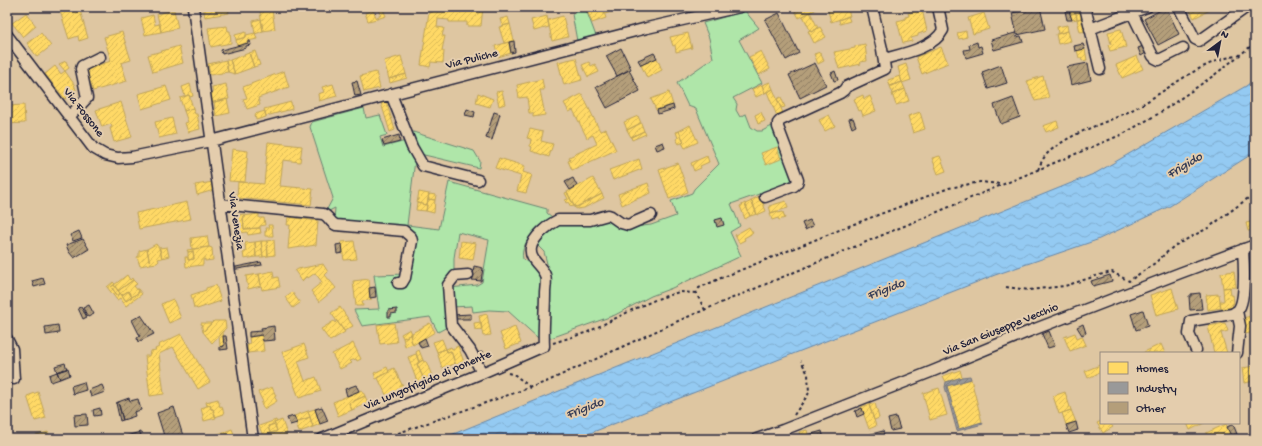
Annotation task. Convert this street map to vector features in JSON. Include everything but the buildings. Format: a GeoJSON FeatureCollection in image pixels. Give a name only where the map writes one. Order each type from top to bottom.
{"type":"FeatureCollection","features":[{"type":"Feature","properties":{"kind":"street","name":"Via Venezia"},"geometry":{"type":"LineString","coordinates":[[193,7],[253,439]]}},
{"type":"Feature","properties":{"kind":"street","name":"Via Puliche"},"geometry":{"type":"LineString","coordinates":[[211,141],[647,28],[740,7]]}},
{"type":"Feature","properties":{"kind":"street"},"geometry":{"type":"LineString","coordinates":[[765,197],[794,186],[798,180],[778,127],[778,123],[781,120],[840,93],[846,87],[885,69],[872,7]]}},
{"type":"Feature","properties":{"kind":"street"},"geometry":{"type":"LineString","coordinates":[[884,59],[920,48],[938,37],[943,30],[938,7]]}},
{"type":"Feature","properties":{"kind":"street"},"geometry":{"type":"LineString","coordinates":[[1085,7],[1100,69]]}},
{"type":"Feature","properties":{"kind":"street"},"geometry":{"type":"LineString","coordinates":[[1090,29],[1147,7]]}},
{"type":"Feature","properties":{"kind":"street"},"geometry":{"type":"LineString","coordinates":[[1179,7],[1195,39],[1199,41],[1246,7]]}},
{"type":"Feature","properties":{"kind":"street"},"geometry":{"type":"LineString","coordinates":[[1132,13],[1155,58],[1159,60],[1183,48]]}},
{"type":"Feature","properties":{"kind":"street","name":"Via Fossone"},"geometry":{"type":"LineString","coordinates":[[7,35],[93,148],[105,155],[118,158],[132,157],[211,141]]}},
{"type":"Feature","properties":{"kind":"street"},"geometry":{"type":"LineString","coordinates":[[69,117],[87,98],[81,69],[82,66],[100,57]]}},
{"type":"Feature","properties":{"kind":"street"},"geometry":{"type":"LineString","coordinates":[[391,94],[412,147],[423,166],[478,180]]}},
{"type":"Feature","properties":{"kind":"street"},"geometry":{"type":"LineString","coordinates":[[220,204],[323,214],[336,225],[404,231],[411,237],[412,241],[405,278],[402,283],[398,283]]}},
{"type":"Feature","properties":{"kind":"street"},"geometry":{"type":"LineString","coordinates":[[544,346],[543,333],[546,280],[545,275],[533,259],[531,253],[531,246],[534,240],[558,220],[590,220],[608,215],[621,223],[628,225],[651,215]]}},
{"type":"Feature","properties":{"kind":"street","name":"Via San Giuseppe Vecchio"},"geometry":{"type":"LineString","coordinates":[[757,439],[934,371],[1180,272],[1255,245]]}},
{"type":"Feature","properties":{"kind":"street"},"geometry":{"type":"LineString","coordinates":[[1196,350],[1189,334],[1190,320],[1232,314],[1237,310],[1242,302],[1244,274],[1243,250]]}},
{"type":"Feature","properties":{"kind":"street"},"geometry":{"type":"LineString","coordinates":[[468,275],[455,276],[448,285],[451,325],[485,372]]}},
{"type":"Feature","properties":{"kind":"street"},"geometry":{"type":"LineString","coordinates":[[1237,310],[1240,326],[1238,352]]}},
{"type":"Feature","properties":{"kind":"street"},"geometry":{"type":"LineString","coordinates":[[7,339],[12,349],[14,379]]}},
{"type":"Feature","properties":{"kind":"street","name":"Via Lungofrigido di ponente"},"geometry":{"type":"LineString","coordinates":[[322,439],[544,346]]}},
{"type":"Feature","properties":{"kind":"path"},"geometry":{"type":"LineString","coordinates":[[382,439],[546,382],[678,321],[1123,134],[1152,118],[1213,76],[1255,43]]}},
{"type":"Feature","properties":{"kind":"path"},"geometry":{"type":"LineString","coordinates":[[1038,170],[1044,156],[1053,148],[1073,135],[1129,112],[1163,92],[1186,76],[1219,61],[1237,56]]}},
{"type":"Feature","properties":{"kind":"path"},"geometry":{"type":"LineString","coordinates":[[696,293],[699,288],[787,250],[949,188],[980,182],[1004,184]]}},
{"type":"Feature","properties":{"kind":"path"},"geometry":{"type":"LineString","coordinates":[[1006,287],[1029,290],[1065,286],[1112,272],[1129,281],[1155,263],[1174,246],[1208,228],[1255,193]]}},
{"type":"Feature","properties":{"kind":"path"},"geometry":{"type":"LineString","coordinates":[[544,346],[588,332],[657,299],[679,292],[696,293]]}},
{"type":"Feature","properties":{"kind":"path"},"geometry":{"type":"LineString","coordinates":[[696,293],[705,310]]}},
{"type":"Feature","properties":{"kind":"path"},"geometry":{"type":"LineString","coordinates":[[783,430],[809,394],[808,374],[801,361]]}},
{"type":"Feature","properties":{"kind":"path"},"geometry":{"type":"LineString","coordinates":[[485,372],[515,375],[530,388]]}},
{"type":"Feature","properties":{"kind":"green space"},"geometry":{"type":"Polygon","coordinates":[[[574,7],[585,7],[596,36],[577,41],[572,14],[575,13],[574,7]]]}},
{"type":"Feature","properties":{"kind":"green space"},"geometry":{"type":"Polygon","coordinates":[[[745,11],[759,28],[739,40],[762,83],[733,98],[737,104],[736,110],[740,117],[746,114],[751,127],[757,131],[762,131],[776,124],[795,178],[793,182],[731,204],[740,226],[730,232],[741,256],[672,288],[651,296],[615,315],[548,339],[549,271],[544,252],[537,245],[543,234],[555,224],[600,220],[627,228],[651,225],[676,216],[671,201],[692,193],[694,189],[719,164],[696,109],[688,106],[677,83],[713,58],[709,38],[703,23],[745,11]]]}},
{"type":"Feature","properties":{"kind":"green space"},"geometry":{"type":"Polygon","coordinates":[[[364,108],[366,118],[380,115],[387,135],[380,137],[383,147],[406,141],[415,160],[407,225],[439,229],[449,182],[547,209],[547,213],[552,217],[532,235],[524,246],[523,252],[523,259],[541,272],[542,317],[538,338],[508,311],[489,310],[473,312],[472,306],[451,307],[450,288],[477,285],[482,282],[489,240],[458,232],[454,258],[454,270],[450,277],[449,326],[438,332],[430,317],[362,326],[354,310],[379,309],[374,275],[408,274],[414,237],[334,220],[335,208],[325,213],[333,198],[310,127],[312,122],[364,108]]]}},
{"type":"Feature","properties":{"kind":"green space"},"geometry":{"type":"Polygon","coordinates":[[[410,131],[474,151],[480,161],[479,168],[420,154],[410,131]]]}},
{"type":"Feature","properties":{"kind":"water","name":"Frigido"},"geometry":{"type":"Polygon","coordinates":[[[1255,79],[1255,152],[1170,206],[1097,240],[995,275],[575,439],[441,439],[1096,173],[1246,86],[1255,79]]]}}]}
